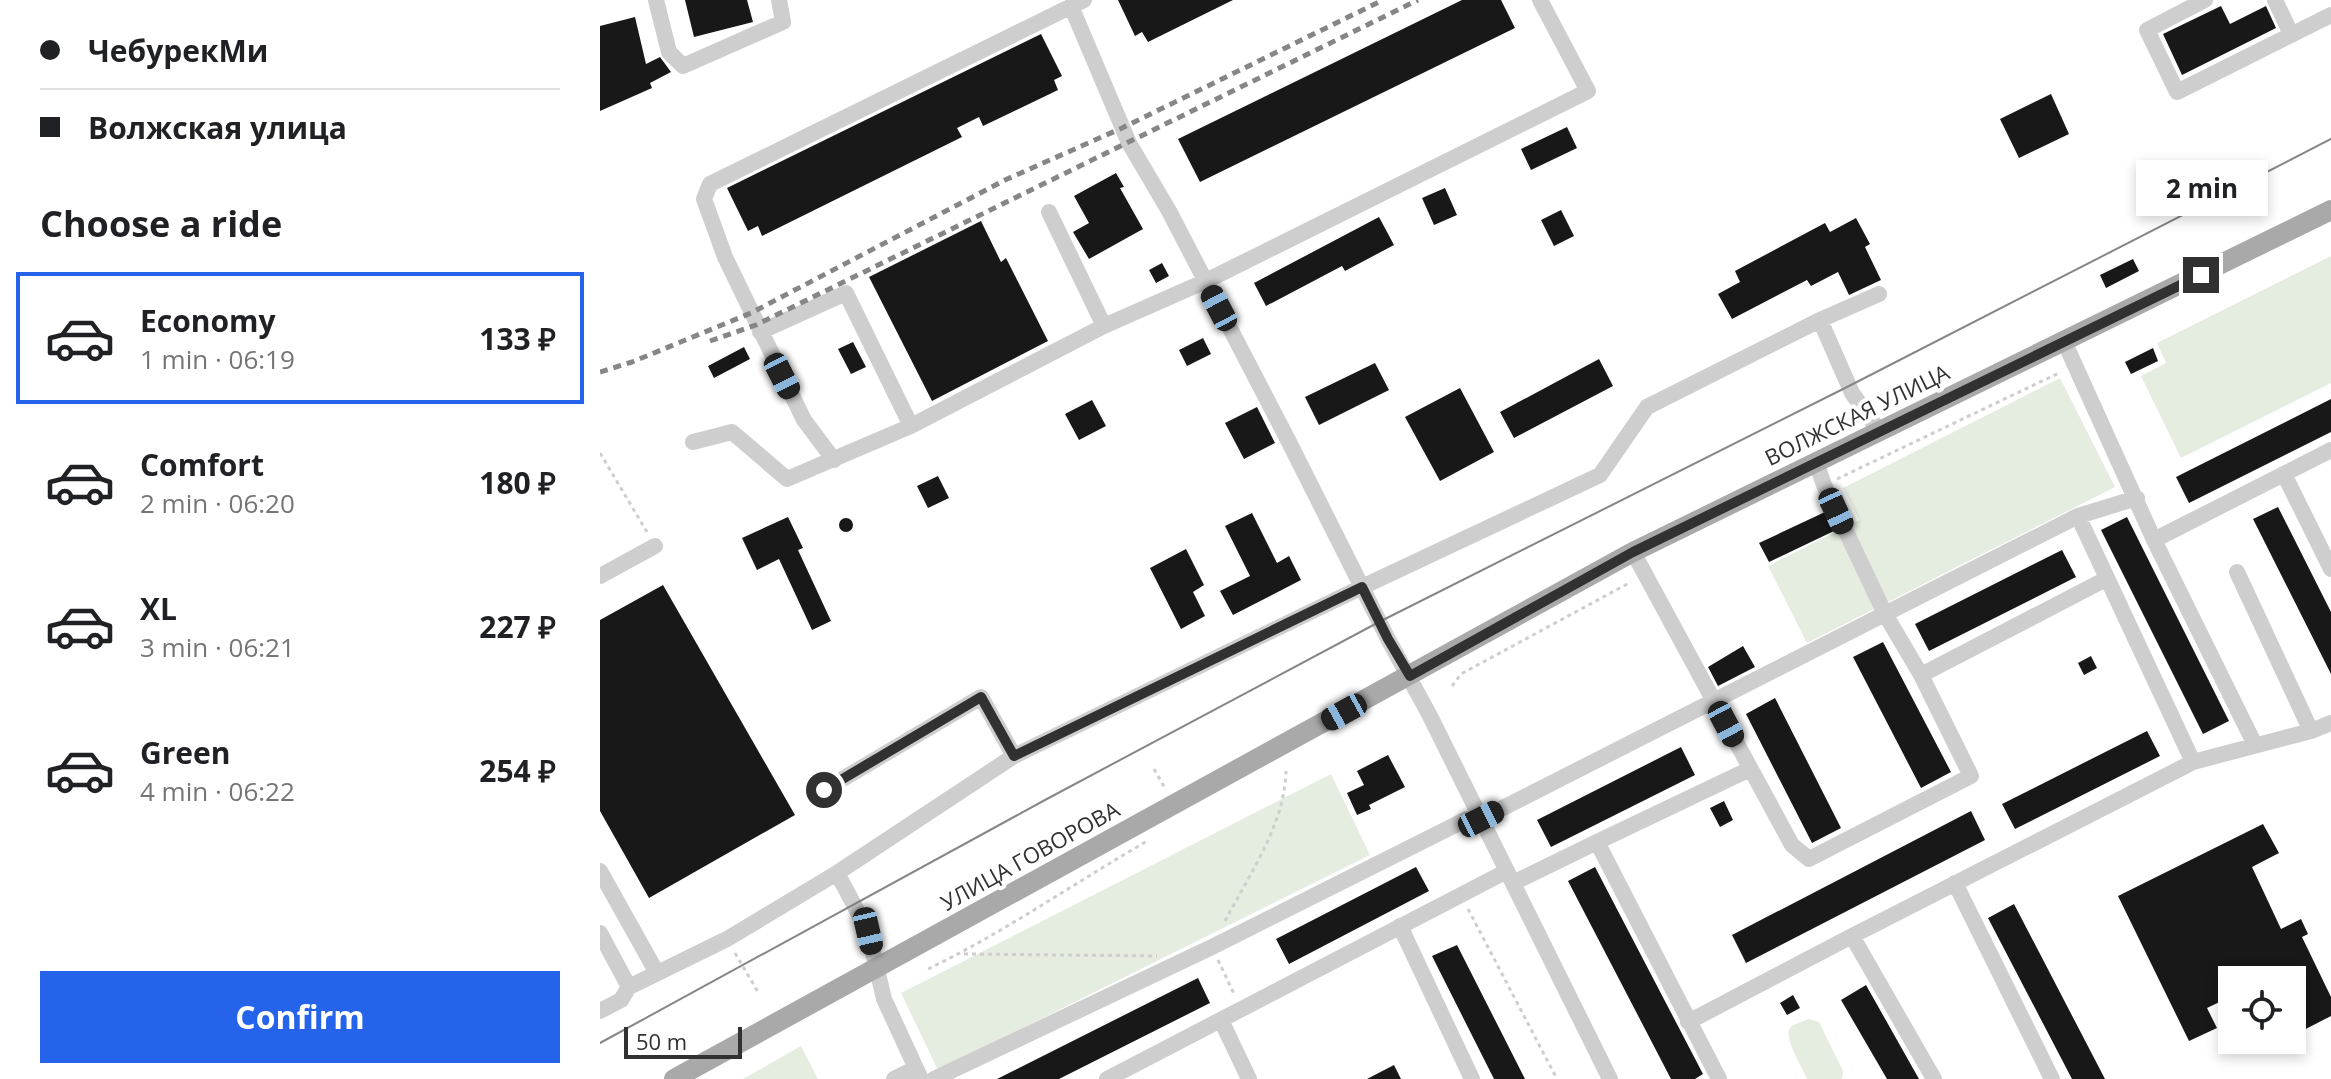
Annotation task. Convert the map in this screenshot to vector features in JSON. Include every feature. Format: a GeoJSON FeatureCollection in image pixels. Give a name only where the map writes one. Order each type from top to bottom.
{"type":"FeatureCollection","features":[{"type":"Feature","properties":{"kind":"main road","name":"ВОЛЖСКАЯ УЛИЦА"},"geometry":{"type":"LineString","coordinates":[[1410,676],[1633,552],[2331,210]]}},
{"type":"Feature","properties":{"kind":"main road","name":"УЛИЦА ГОВОРОВА"},"geometry":{"type":"LineString","coordinates":[[674,1079],[1410,676]]}},
{"type":"Feature","properties":{"kind":"street"},"geometry":{"type":"LineString","coordinates":[[656,0],[669,52],[683,66],[783,22],[779,0]]}},
{"type":"Feature","properties":{"kind":"street"},"geometry":{"type":"LineString","coordinates":[[693,442],[732,432],[787,479],[911,426],[1104,326],[1206,281],[1588,91],[1540,0]]}},
{"type":"Feature","properties":{"kind":"street"},"geometry":{"type":"LineString","coordinates":[[2205,0],[2147,30],[2177,92],[2331,15]]}},
{"type":"Feature","properties":{"kind":"street"},"geometry":{"type":"LineString","coordinates":[[2275,0],[2291,34]]}},
{"type":"Feature","properties":{"kind":"street"},"geometry":{"type":"LineString","coordinates":[[834,460],[804,420],[725,257],[704,199],[710,184],[1077,3],[1129,143],[1206,281],[1388,639],[1410,676],[1610,1079]]}},
{"type":"Feature","properties":{"kind":"street"},"geometry":{"type":"LineString","coordinates":[[1049,212],[1104,326]]}},
{"type":"Feature","properties":{"kind":"street"},"geometry":{"type":"LineString","coordinates":[[760,332],[846,293],[911,426]]}},
{"type":"Feature","properties":{"kind":"street"},"geometry":{"type":"LineString","coordinates":[[600,1011],[621,1000],[629,987],[727,939],[837,873],[1014,756],[1600,475],[1647,407],[1820,320],[1879,294]]}},
{"type":"Feature","properties":{"kind":"street"},"geometry":{"type":"LineString","coordinates":[[1820,320],[1852,393],[1879,431]]}},
{"type":"Feature","properties":{"kind":"street"},"geometry":{"type":"LineString","coordinates":[[2064,341],[2154,540],[2255,745]]}},
{"type":"Feature","properties":{"kind":"street"},"geometry":{"type":"LineString","coordinates":[[2154,540],[2331,450]]}},
{"type":"Feature","properties":{"kind":"street"},"geometry":{"type":"LineString","coordinates":[[1633,552],[1792,845],[1809,859],[1971,776],[1921,675],[1885,614],[1816,462]]}},
{"type":"Feature","properties":{"kind":"street"},"geometry":{"type":"LineString","coordinates":[[2284,474],[2331,569]]}},
{"type":"Feature","properties":{"kind":"street"},"geometry":{"type":"LineString","coordinates":[[934,1079],[1212,947],[1467,819],[1481,819],[2078,516],[2137,498]]}},
{"type":"Feature","properties":{"kind":"street"},"geometry":{"type":"LineString","coordinates":[[2078,516],[2193,762]]}},
{"type":"Feature","properties":{"kind":"street"},"geometry":{"type":"LineString","coordinates":[[600,576],[655,546]]}},
{"type":"Feature","properties":{"kind":"street"},"geometry":{"type":"LineString","coordinates":[[2237,572],[2311,731]]}},
{"type":"Feature","properties":{"kind":"street"},"geometry":{"type":"LineString","coordinates":[[1921,675],[2106,579]]}},
{"type":"Feature","properties":{"kind":"street"},"geometry":{"type":"LineString","coordinates":[[824,790],[981,697],[1014,756]]}},
{"type":"Feature","properties":{"kind":"street"},"geometry":{"type":"LineString","coordinates":[[1688,1022],[2193,762],[2331,723]]}},
{"type":"Feature","properties":{"kind":"street"},"geometry":{"type":"LineString","coordinates":[[1107,1079],[1462,895],[1597,842],[1750,769]]}},
{"type":"Feature","properties":{"kind":"street"},"geometry":{"type":"LineString","coordinates":[[1597,842],[1719,1079]]}},
{"type":"Feature","properties":{"kind":"street"},"geometry":{"type":"LineString","coordinates":[[600,871],[657,973]]}},
{"type":"Feature","properties":{"kind":"street"},"geometry":{"type":"LineString","coordinates":[[837,873],[868,931],[884,999],[918,1073],[894,1079]]}},
{"type":"Feature","properties":{"kind":"street"},"geometry":{"type":"LineString","coordinates":[[1955,883],[2052,1079]]}},
{"type":"Feature","properties":{"kind":"street"},"geometry":{"type":"LineString","coordinates":[[1400,926],[1472,1079]]}},
{"type":"Feature","properties":{"kind":"street"},"geometry":{"type":"LineString","coordinates":[[600,933],[629,987]]}},
{"type":"Feature","properties":{"kind":"street"},"geometry":{"type":"LineString","coordinates":[[1852,936],[1934,1079]]}},
{"type":"Feature","properties":{"kind":"street"},"geometry":{"type":"LineString","coordinates":[[1221,1020],[1249,1079]]}},
{"type":"Feature","properties":{"kind":"path"},"geometry":{"type":"LineString","coordinates":[[1824,485],[2075,365]]}},
{"type":"Feature","properties":{"kind":"path"},"geometry":{"type":"LineString","coordinates":[[600,453],[655,546]]}},
{"type":"Feature","properties":{"kind":"path"},"geometry":{"type":"LineString","coordinates":[[1452,686],[1461,674],[1645,574]]}},
{"type":"Feature","properties":{"kind":"path"},"geometry":{"type":"LineString","coordinates":[[1241,1008],[1212,947],[1270,836],[1286,786],[1286,771]]}},
{"type":"Feature","properties":{"kind":"path"},"geometry":{"type":"LineString","coordinates":[[928,969],[1042,907],[1100,868],[1156,836]]}},
{"type":"Feature","properties":{"kind":"path"},"geometry":{"type":"LineString","coordinates":[[1462,895],[1557,1079]]}},
{"type":"Feature","properties":{"kind":"path"},"geometry":{"type":"LineString","coordinates":[[727,939],[758,992]]}},
{"type":"Feature","properties":{"kind":"path"},"geometry":{"type":"LineString","coordinates":[[960,953],[1159,956]]}},
{"type":"Feature","properties":{"kind":"shaded area"},"geometry":{"type":"Polygon","coordinates":[[[2331,256],[2331,383],[2181,458],[2141,376],[2166,363],[2157,343],[2331,256]]]}},
{"type":"Feature","properties":{"kind":"shaded area"},"geometry":{"type":"Polygon","coordinates":[[[2060,378],[2115,487],[1807,643],[1768,566],[1859,520],[1843,488],[2060,378]]]}},
{"type":"Feature","properties":{"kind":"shaded area"},"geometry":{"type":"Polygon","coordinates":[[[1331,774],[1370,855],[938,1070],[901,993],[1331,774]]]}},
{"type":"Feature","properties":{"kind":"shaded area"},"geometry":{"type":"Polygon","coordinates":[[[1809,1019],[1819,1022],[1843,1071],[1842,1079],[1807,1079],[1791,1045],[1789,1032],[1794,1025],[1809,1019]]]}},
{"type":"Feature","properties":{"kind":"shaded area"},"geometry":{"type":"Polygon","coordinates":[[[801,1046],[818,1079],[743,1079],[801,1046]]]}},
{"type":"Feature","properties":{"kind":"building"},"geometry":{"type":"Polygon","coordinates":[[[685,0],[747,0],[753,22],[694,37],[685,0]]]}},
{"type":"Feature","properties":{"kind":"building"},"geometry":{"type":"Polygon","coordinates":[[[1118,0],[1233,0],[1148,42],[1142,32],[1135,36],[1118,0]]]}},
{"type":"Feature","properties":{"kind":"building"},"geometry":{"type":"Polygon","coordinates":[[[1462,0],[1501,0],[1515,28],[1200,182],[1178,139],[1462,0]]]}},
{"type":"Feature","properties":{"kind":"building"},"geometry":{"type":"Polygon","coordinates":[[[2221,6],[2230,24],[2266,6],[2276,28],[2182,75],[2163,34],[2221,6]]]}},
{"type":"Feature","properties":{"kind":"building"},"geometry":{"type":"Polygon","coordinates":[[[635,17],[646,64],[660,57],[671,72],[650,83],[652,88],[600,111],[600,26],[635,17]]]}},
{"type":"Feature","properties":{"kind":"building"},"geometry":{"type":"Polygon","coordinates":[[[1041,34],[1062,76],[1054,80],[1058,90],[983,126],[979,117],[957,128],[962,137],[762,236],[758,226],[748,231],[727,188],[1041,34]]]}},
{"type":"Feature","properties":{"kind":"building"},"geometry":{"type":"Polygon","coordinates":[[[2051,94],[2069,134],[2019,158],[2000,119],[2051,94]]]}},
{"type":"Feature","properties":{"kind":"building"},"geometry":{"type":"Polygon","coordinates":[[[1567,127],[1577,148],[1531,170],[1521,149],[1567,127]]]}},
{"type":"Feature","properties":{"kind":"building"},"geometry":{"type":"Polygon","coordinates":[[[1116,173],[1124,187],[1120,188],[1143,229],[1089,259],[1073,232],[1089,223],[1074,196],[1116,173]]]}},
{"type":"Feature","properties":{"kind":"building"},"geometry":{"type":"Polygon","coordinates":[[[1445,188],[1457,215],[1434,225],[1422,198],[1445,188]]]}},
{"type":"Feature","properties":{"kind":"building"},"geometry":{"type":"Polygon","coordinates":[[[1561,210],[1574,236],[1554,246],[1541,220],[1561,210]]]}},
{"type":"Feature","properties":{"kind":"building"},"geometry":{"type":"Polygon","coordinates":[[[1379,217],[1394,245],[1345,271],[1342,266],[1266,306],[1254,283],[1379,217]]]}},
{"type":"Feature","properties":{"kind":"building"},"geometry":{"type":"Polygon","coordinates":[[[1856,218],[1870,244],[1865,247],[1881,280],[1849,295],[1838,272],[1811,286],[1807,280],[1732,319],[1718,294],[1740,282],[1735,271],[1825,223],[1830,232],[1856,218]]]}},
{"type":"Feature","properties":{"kind":"building"},"geometry":{"type":"Polygon","coordinates":[[[981,221],[1001,262],[1006,258],[1048,341],[932,401],[869,277],[981,221]]]}},
{"type":"Feature","properties":{"kind":"building"},"geometry":{"type":"Polygon","coordinates":[[[2133,259],[2139,271],[2106,288],[2100,275],[2133,259]]]}},
{"type":"Feature","properties":{"kind":"building"},"geometry":{"type":"Polygon","coordinates":[[[1162,263],[1169,276],[1156,283],[1149,270],[1162,263]]]}},
{"type":"Feature","properties":{"kind":"building"},"geometry":{"type":"Polygon","coordinates":[[[1203,338],[1211,354],[1187,366],[1179,350],[1203,338]]]}},
{"type":"Feature","properties":{"kind":"building"},"geometry":{"type":"Polygon","coordinates":[[[853,342],[866,367],[851,374],[838,349],[853,342]]]}},
{"type":"Feature","properties":{"kind":"building"},"geometry":{"type":"Polygon","coordinates":[[[744,347],[750,359],[714,378],[708,366],[744,347]]]}},
{"type":"Feature","properties":{"kind":"building"},"geometry":{"type":"Polygon","coordinates":[[[2153,348],[2158,361],[2131,374],[2125,362],[2153,348]]]}},
{"type":"Feature","properties":{"kind":"building"},"geometry":{"type":"Polygon","coordinates":[[[1599,359],[1613,386],[1514,438],[1500,412],[1599,359]]]}},
{"type":"Feature","properties":{"kind":"building"},"geometry":{"type":"Polygon","coordinates":[[[1375,363],[1389,390],[1319,425],[1305,397],[1375,363]]]}},
{"type":"Feature","properties":{"kind":"building"},"geometry":{"type":"Polygon","coordinates":[[[1460,388],[1494,452],[1440,481],[1405,417],[1460,388]]]}},
{"type":"Feature","properties":{"kind":"building"},"geometry":{"type":"Polygon","coordinates":[[[2331,399],[2331,432],[2189,503],[2176,477],[2331,399]]]}},
{"type":"Feature","properties":{"kind":"building"},"geometry":{"type":"Polygon","coordinates":[[[1092,400],[1106,426],[1079,440],[1065,414],[1092,400]]]}},
{"type":"Feature","properties":{"kind":"building"},"geometry":{"type":"Polygon","coordinates":[[[1257,407],[1275,443],[1244,459],[1225,423],[1257,407]]]}},
{"type":"Feature","properties":{"kind":"building"},"geometry":{"type":"Polygon","coordinates":[[[938,476],[949,498],[928,508],[917,486],[938,476]]]}},
{"type":"Feature","properties":{"kind":"building"},"geometry":{"type":"Polygon","coordinates":[[[2278,507],[2331,612],[2331,674],[2253,519],[2278,507]]]}},
{"type":"Feature","properties":{"kind":"building"},"geometry":{"type":"Polygon","coordinates":[[[1825,512],[1834,531],[1769,562],[1759,543],[1825,512]]]}},
{"type":"Feature","properties":{"kind":"building"},"geometry":{"type":"Polygon","coordinates":[[[1252,513],[1277,563],[1289,556],[1301,580],[1233,615],[1220,591],[1250,576],[1225,526],[1252,513]]]}},
{"type":"Feature","properties":{"kind":"building"},"geometry":{"type":"Polygon","coordinates":[[[788,517],[803,548],[798,550],[831,621],[812,630],[779,559],[757,570],[742,538],[788,517]]]}},
{"type":"Feature","properties":{"kind":"building"},"geometry":{"type":"Polygon","coordinates":[[[2127,517],[2229,721],[2203,734],[2101,530],[2127,517]]]}},
{"type":"Feature","properties":{"kind":"building"},"geometry":{"type":"Polygon","coordinates":[[[846,518],[853,525],[846,532],[839,525],[846,518]]]}},
{"type":"Feature","properties":{"kind":"building"},"geometry":{"type":"Polygon","coordinates":[[[1186,549],[1204,585],[1193,592],[1205,616],[1181,629],[1150,568],[1186,549]]]}},
{"type":"Feature","properties":{"kind":"building"},"geometry":{"type":"Polygon","coordinates":[[[2062,550],[2076,577],[1929,651],[1915,624],[2062,550]]]}},
{"type":"Feature","properties":{"kind":"building"},"geometry":{"type":"Polygon","coordinates":[[[663,585],[795,815],[649,898],[600,811],[600,620],[663,585]]]}},
{"type":"Feature","properties":{"kind":"building"},"geometry":{"type":"Polygon","coordinates":[[[1883,642],[1951,772],[1921,788],[1853,657],[1883,642]]]}},
{"type":"Feature","properties":{"kind":"building"},"geometry":{"type":"Polygon","coordinates":[[[1743,646],[1755,667],[1718,686],[1708,667],[1743,646]]]}},
{"type":"Feature","properties":{"kind":"building"},"geometry":{"type":"Polygon","coordinates":[[[2091,656],[2097,668],[2084,675],[2078,663],[2091,656]]]}},
{"type":"Feature","properties":{"kind":"building"},"geometry":{"type":"Polygon","coordinates":[[[1775,698],[1841,828],[1812,843],[1746,714],[1775,698]]]}},
{"type":"Feature","properties":{"kind":"building"},"geometry":{"type":"Polygon","coordinates":[[[2147,731],[2160,756],[2015,829],[2002,804],[2147,731]]]}},
{"type":"Feature","properties":{"kind":"building"},"geometry":{"type":"Polygon","coordinates":[[[1681,747],[1695,775],[1551,847],[1537,820],[1681,747]]]}},
{"type":"Feature","properties":{"kind":"building"},"geometry":{"type":"Polygon","coordinates":[[[1388,755],[1405,787],[1369,805],[1371,809],[1357,815],[1347,793],[1364,785],[1357,771],[1388,755]]]}},
{"type":"Feature","properties":{"kind":"building"},"geometry":{"type":"Polygon","coordinates":[[[1724,801],[1733,820],[1720,827],[1710,808],[1724,801]]]}},
{"type":"Feature","properties":{"kind":"building"},"geometry":{"type":"Polygon","coordinates":[[[1971,811],[1985,840],[1746,963],[1732,935],[1971,811]]]}},
{"type":"Feature","properties":{"kind":"building"},"geometry":{"type":"Polygon","coordinates":[[[2263,824],[2279,853],[2252,867],[2281,929],[2301,919],[2308,934],[2302,937],[2331,997],[2331,1016],[2306,1029],[2306,966],[2218,966],[2218,1003],[2207,1008],[2217,1028],[2189,1041],[2118,896],[2263,824]]]}},
{"type":"Feature","properties":{"kind":"building"},"geometry":{"type":"Polygon","coordinates":[[[1416,867],[1429,891],[1289,964],[1276,939],[1416,867]]]}},
{"type":"Feature","properties":{"kind":"building"},"geometry":{"type":"Polygon","coordinates":[[[1595,867],[1703,1074],[1695,1079],[1671,1079],[1568,881],[1595,867]]]}},
{"type":"Feature","properties":{"kind":"building"},"geometry":{"type":"Polygon","coordinates":[[[2014,904],[2105,1079],[2072,1079],[1988,918],[2014,904]]]}},
{"type":"Feature","properties":{"kind":"building"},"geometry":{"type":"Polygon","coordinates":[[[1457,945],[1525,1079],[1494,1079],[1432,956],[1457,945]]]}},
{"type":"Feature","properties":{"kind":"building"},"geometry":{"type":"Polygon","coordinates":[[[1198,978],[1210,1003],[1059,1079],[997,1079],[1198,978]]]}},
{"type":"Feature","properties":{"kind":"building"},"geometry":{"type":"Polygon","coordinates":[[[1866,985],[1919,1079],[1887,1079],[1841,1000],[1866,985]]]}},
{"type":"Feature","properties":{"kind":"building"},"geometry":{"type":"Polygon","coordinates":[[[1793,995],[1800,1008],[1787,1015],[1780,1003],[1793,995]]]}},
{"type":"Feature","properties":{"kind":"building"},"geometry":{"type":"Polygon","coordinates":[[[1394,1065],[1401,1079],[1367,1079],[1394,1065]]]}},
{"type":"Feature","properties":{"kind":"tram line"},"geometry":{"type":"LineString","coordinates":[[600,1043],[1379,622],[2331,139]]}},
{"type":"Feature","properties":{"kind":"railway"},"geometry":{"type":"LineString","coordinates":[[600,372],[751,313],[1005,180],[1122,128],[1383,0]]}},
{"type":"Feature","properties":{"kind":"railway"},"geometry":{"type":"LineString","coordinates":[[710,341],[756,325],[1418,0]]}},
{"type":"Feature","properties":{"kind":"route"},"geometry":{"type":"LineString","coordinates":[[824,790],[981,697],[1014,756],[1362,587],[1410,676],[1633,552],[2201,275]]}}]}
